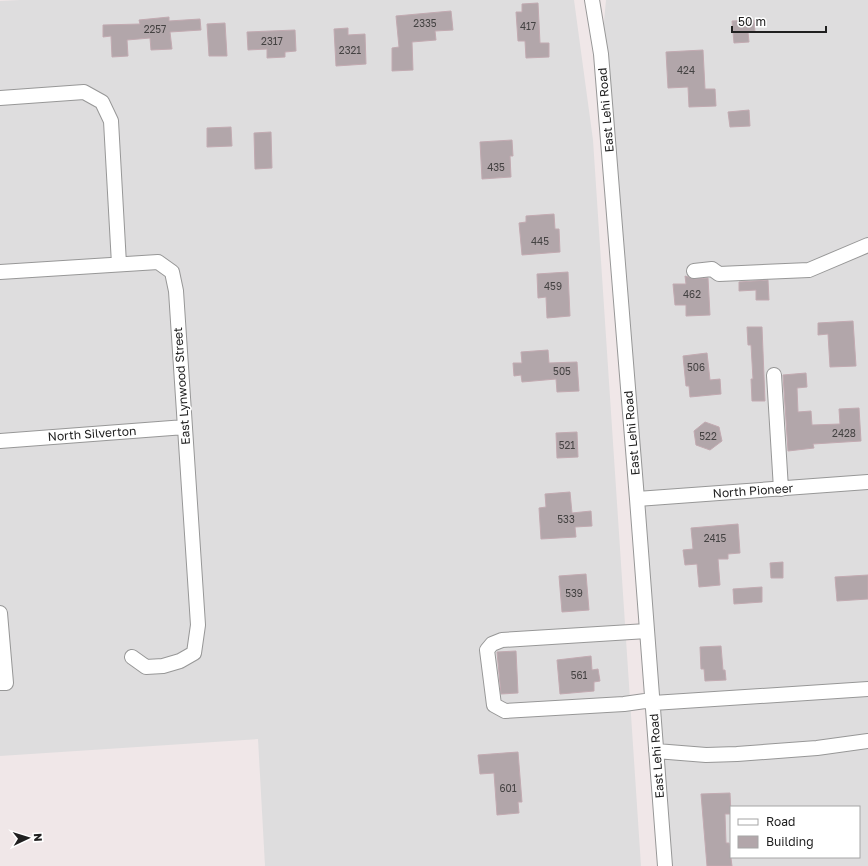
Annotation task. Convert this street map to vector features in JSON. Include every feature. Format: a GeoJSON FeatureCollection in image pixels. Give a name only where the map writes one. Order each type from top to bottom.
{"type":"FeatureCollection","features":[{"type":"Feature","properties":{"kind":"street","name":"East Lehi Road"},"geometry":{"type":"LineString","coordinates":[[592,0],[601,54],[665,866]]}},
{"type":"Feature","properties":{"kind":"street"},"geometry":{"type":"LineString","coordinates":[[0,98],[84,92],[102,102],[111,121],[120,264]]}},
{"type":"Feature","properties":{"kind":"street"},"geometry":{"type":"LineString","coordinates":[[694,271],[712,269],[720,274],[809,270],[868,245]]}},
{"type":"Feature","properties":{"kind":"street","name":"East Lynwood Street"},"geometry":{"type":"LineString","coordinates":[[0,272],[158,262],[172,272],[176,291],[198,625],[194,653],[180,661],[163,666],[146,667],[132,657]]}},
{"type":"Feature","properties":{"kind":"street"},"geometry":{"type":"LineString","coordinates":[[774,375],[781,489]]}},
{"type":"Feature","properties":{"kind":"street","name":"North Silverton"},"geometry":{"type":"LineString","coordinates":[[0,441],[185,427]]}},
{"type":"Feature","properties":{"kind":"street","name":"North Pioneer"},"geometry":{"type":"LineString","coordinates":[[637,499],[868,482]]}},
{"type":"Feature","properties":{"kind":"street"},"geometry":{"type":"LineString","coordinates":[[0,613],[6,683],[0,683]]}},
{"type":"Feature","properties":{"kind":"street"},"geometry":{"type":"LineString","coordinates":[[647,632],[502,640],[492,644],[487,650],[494,705],[504,711],[868,689]]}},
{"type":"Feature","properties":{"kind":"street"},"geometry":{"type":"LineString","coordinates":[[656,751],[706,755],[737,754],[817,748],[868,741]]}},
{"type":"Feature","properties":{"kind":"shaded area"},"geometry":{"type":"Polygon","coordinates":[[[574,0],[593,140],[641,866],[265,866],[258,739],[0,756],[0,1],[574,0]]]}},
{"type":"Feature","properties":{"kind":"shaded area"},"geometry":{"type":"Polygon","coordinates":[[[606,0],[868,0],[868,866],[665,866],[601,54],[606,0]]]}},
{"type":"Feature","properties":{"kind":"building"},"geometry":{"type":"Polygon","coordinates":[[[538,3],[540,43],[549,43],[549,57],[526,58],[525,41],[518,41],[516,12],[522,12],[522,4],[538,3]]]}},
{"type":"Feature","properties":{"kind":"building"},"geometry":{"type":"Polygon","coordinates":[[[451,11],[453,30],[435,31],[436,40],[412,42],[413,70],[392,71],[392,48],[399,47],[396,16],[451,11]]]}},
{"type":"Feature","properties":{"kind":"building"},"geometry":{"type":"Polygon","coordinates":[[[169,17],[169,21],[200,19],[201,30],[170,32],[172,49],[151,50],[150,38],[127,40],[128,56],[112,57],[111,36],[103,37],[103,25],[140,24],[139,20],[169,17]]]}},
{"type":"Feature","properties":{"kind":"building"},"geometry":{"type":"Polygon","coordinates":[[[754,20],[755,32],[748,32],[749,42],[734,43],[732,21],[754,20]]]}},
{"type":"Feature","properties":{"kind":"building"},"geometry":{"type":"Polygon","coordinates":[[[225,23],[227,56],[209,56],[207,24],[225,23]]]}},
{"type":"Feature","properties":{"kind":"building"},"geometry":{"type":"Polygon","coordinates":[[[348,28],[348,35],[365,34],[366,64],[336,66],[334,29],[348,28]]]}},
{"type":"Feature","properties":{"kind":"building"},"geometry":{"type":"Polygon","coordinates":[[[295,30],[296,51],[285,52],[285,57],[267,58],[267,49],[248,50],[247,32],[295,30]]]}},
{"type":"Feature","properties":{"kind":"building"},"geometry":{"type":"Polygon","coordinates":[[[703,50],[705,89],[715,89],[716,106],[689,107],[688,87],[668,88],[666,52],[703,50]]]}},
{"type":"Feature","properties":{"kind":"building"},"geometry":{"type":"Polygon","coordinates":[[[749,110],[750,126],[730,127],[728,112],[749,110]]]}},
{"type":"Feature","properties":{"kind":"building"},"geometry":{"type":"Polygon","coordinates":[[[231,127],[232,146],[207,147],[207,128],[231,127]]]}},
{"type":"Feature","properties":{"kind":"building"},"geometry":{"type":"Polygon","coordinates":[[[271,132],[272,168],[255,169],[254,133],[271,132]]]}},
{"type":"Feature","properties":{"kind":"building"},"geometry":{"type":"Polygon","coordinates":[[[512,140],[513,156],[510,156],[511,177],[482,179],[480,142],[512,140]]]}},
{"type":"Feature","properties":{"kind":"building"},"geometry":{"type":"Polygon","coordinates":[[[554,214],[555,229],[559,229],[560,252],[522,255],[519,223],[526,222],[526,216],[554,214]]]}},
{"type":"Feature","properties":{"kind":"building"},"geometry":{"type":"Polygon","coordinates":[[[568,272],[570,316],[547,318],[546,297],[538,298],[537,274],[568,272]]]}},
{"type":"Feature","properties":{"kind":"building"},"geometry":{"type":"Polygon","coordinates":[[[685,276],[695,279],[708,278],[710,315],[686,316],[686,305],[675,305],[673,284],[686,284],[685,276]]]}},
{"type":"Feature","properties":{"kind":"building"},"geometry":{"type":"Polygon","coordinates":[[[768,280],[769,300],[756,300],[756,290],[739,291],[739,282],[768,280]]]}},
{"type":"Feature","properties":{"kind":"building"},"geometry":{"type":"Polygon","coordinates":[[[853,321],[856,366],[830,367],[828,334],[818,335],[818,323],[853,321]]]}},
{"type":"Feature","properties":{"kind":"building"},"geometry":{"type":"Polygon","coordinates":[[[747,327],[762,327],[765,401],[752,401],[751,379],[753,379],[751,345],[748,345],[747,327]]]}},
{"type":"Feature","properties":{"kind":"building"},"geometry":{"type":"Polygon","coordinates":[[[548,350],[549,363],[577,362],[579,391],[557,392],[556,379],[522,382],[521,375],[514,376],[513,363],[522,363],[521,352],[548,350]]]}},
{"type":"Feature","properties":{"kind":"building"},"geometry":{"type":"Polygon","coordinates":[[[707,353],[710,380],[720,379],[721,394],[690,397],[689,386],[686,386],[683,356],[707,353]]]}},
{"type":"Feature","properties":{"kind":"building"},"geometry":{"type":"Polygon","coordinates":[[[806,373],[807,387],[797,388],[798,412],[811,411],[812,425],[840,424],[839,409],[859,408],[861,441],[813,444],[814,448],[788,451],[783,375],[806,373]]]}},
{"type":"Feature","properties":{"kind":"building"},"geometry":{"type":"Polygon","coordinates":[[[705,422],[719,427],[722,441],[710,450],[696,445],[694,431],[705,422]]]}},
{"type":"Feature","properties":{"kind":"building"},"geometry":{"type":"Polygon","coordinates":[[[577,432],[578,457],[557,458],[556,433],[577,432]]]}},
{"type":"Feature","properties":{"kind":"building"},"geometry":{"type":"Polygon","coordinates":[[[570,492],[572,513],[591,511],[592,526],[575,527],[576,537],[541,539],[539,508],[546,507],[545,494],[570,492]]]}},
{"type":"Feature","properties":{"kind":"building"},"geometry":{"type":"Polygon","coordinates":[[[738,524],[740,553],[728,554],[728,559],[718,559],[720,585],[699,587],[697,564],[685,565],[683,550],[693,549],[691,528],[738,524]]]}},
{"type":"Feature","properties":{"kind":"building"},"geometry":{"type":"Polygon","coordinates":[[[783,562],[783,578],[771,578],[770,563],[783,562]]]}},
{"type":"Feature","properties":{"kind":"building"},"geometry":{"type":"Polygon","coordinates":[[[586,574],[589,610],[562,612],[559,576],[586,574]]]}},
{"type":"Feature","properties":{"kind":"building"},"geometry":{"type":"Polygon","coordinates":[[[868,575],[868,599],[837,601],[835,577],[868,575]]]}},
{"type":"Feature","properties":{"kind":"building"},"geometry":{"type":"Polygon","coordinates":[[[762,587],[762,602],[734,604],[733,589],[762,587]]]}},
{"type":"Feature","properties":{"kind":"building"},"geometry":{"type":"Polygon","coordinates":[[[721,646],[723,670],[725,670],[726,680],[705,681],[704,669],[701,669],[700,647],[721,646]]]}},
{"type":"Feature","properties":{"kind":"building"},"geometry":{"type":"Polygon","coordinates":[[[516,651],[518,693],[501,694],[497,652],[516,651]]]}},
{"type":"Feature","properties":{"kind":"building"},"geometry":{"type":"Polygon","coordinates":[[[591,656],[592,670],[598,669],[600,681],[594,682],[594,691],[560,694],[557,660],[591,656]]]}},
{"type":"Feature","properties":{"kind":"building"},"geometry":{"type":"Polygon","coordinates":[[[518,752],[522,802],[518,802],[519,813],[497,815],[494,773],[480,774],[478,755],[518,752]]]}},
{"type":"Feature","properties":{"kind":"building"},"geometry":{"type":"Polygon","coordinates":[[[730,793],[730,814],[725,814],[726,843],[729,843],[732,866],[707,866],[701,794],[730,793]]]}}]}
